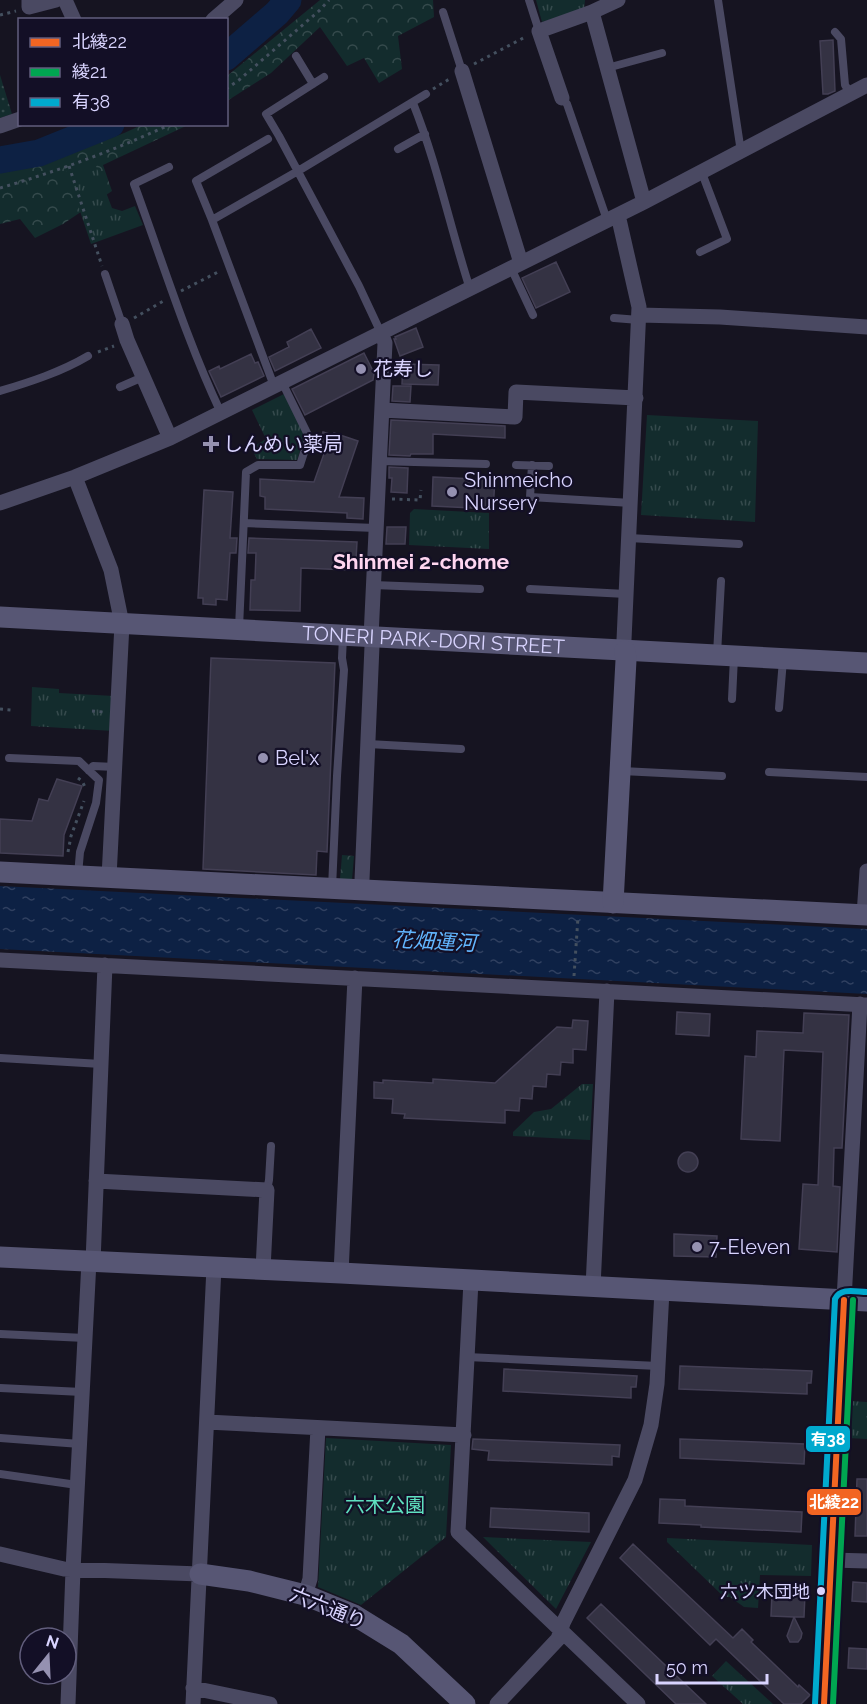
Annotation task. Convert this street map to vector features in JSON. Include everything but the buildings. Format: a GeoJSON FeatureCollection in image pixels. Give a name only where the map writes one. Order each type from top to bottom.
{"type":"FeatureCollection","features":[{"type":"Feature","properties":{"kind":"street"},"geometry":{"type":"LineString","coordinates":[[29,0],[29,7],[56,0]]}},
{"type":"Feature","properties":{"kind":"street"},"geometry":{"type":"LineString","coordinates":[[65,0],[73,18]]}},
{"type":"Feature","properties":{"kind":"street"},"geometry":{"type":"LineString","coordinates":[[215,18],[236,0]]}},
{"type":"Feature","properties":{"kind":"street"},"geometry":{"type":"LineString","coordinates":[[562,99],[539,31],[618,0]]}},
{"type":"Feature","properties":{"kind":"street"},"geometry":{"type":"LineString","coordinates":[[591,9],[644,202]]}},
{"type":"Feature","properties":{"kind":"street"},"geometry":{"type":"LineString","coordinates":[[462,71],[516,266]]}},
{"type":"Feature","properties":{"kind":"street"},"geometry":{"type":"LineString","coordinates":[[0,503],[75,477],[170,438],[702,173],[867,85]]}},
{"type":"Feature","properties":{"kind":"street"},"geometry":{"type":"LineString","coordinates":[[0,126],[18,120]]}},
{"type":"Feature","properties":{"kind":"street"},"geometry":{"type":"LineString","coordinates":[[612,218],[638,300],[639,317],[624,640],[626,660],[613,903]]}},
{"type":"Feature","properties":{"kind":"street"},"geometry":{"type":"LineString","coordinates":[[639,317],[720,317],[867,327]]}},
{"type":"Feature","properties":{"kind":"street"},"geometry":{"type":"LineString","coordinates":[[122,324],[170,438]]}},
{"type":"Feature","properties":{"kind":"street"},"geometry":{"type":"LineString","coordinates":[[360,891],[385,343],[381,333]]}},
{"type":"Feature","properties":{"kind":"street"},"geometry":{"type":"LineString","coordinates":[[382,410],[515,417],[516,392],[636,398]]}},
{"type":"Feature","properties":{"kind":"street"},"geometry":{"type":"LineString","coordinates":[[75,477],[111,570],[122,624],[110,878]]}},
{"type":"Feature","properties":{"kind":"street","name":"TONERI PARK-DORI STREET"},"geometry":{"type":"LineString","coordinates":[[0,617],[867,663]]}},
{"type":"Feature","properties":{"kind":"street"},"geometry":{"type":"LineString","coordinates":[[0,872],[866,915],[867,871]]}},
{"type":"Feature","properties":{"kind":"street"},"geometry":{"type":"LineString","coordinates":[[0,960],[863,1004],[844,1300],[824,1704]]}},
{"type":"Feature","properties":{"kind":"street"},"geometry":{"type":"LineString","coordinates":[[68,1704],[77,1485],[96,1181],[105,965]]}},
{"type":"Feature","properties":{"kind":"street"},"geometry":{"type":"LineString","coordinates":[[341,1273],[355,978]]}},
{"type":"Feature","properties":{"kind":"street"},"geometry":{"type":"LineString","coordinates":[[593,1287],[607,991]]}},
{"type":"Feature","properties":{"kind":"street"},"geometry":{"type":"LineString","coordinates":[[96,1181],[267,1190],[263,1269]]}},
{"type":"Feature","properties":{"kind":"street"},"geometry":{"type":"LineString","coordinates":[[0,1257],[867,1301]]}},
{"type":"Feature","properties":{"kind":"street"},"geometry":{"type":"LineString","coordinates":[[193,1704],[214,1267]]}},
{"type":"Feature","properties":{"kind":"street"},"geometry":{"type":"LineString","coordinates":[[471,1281],[458,1532],[638,1704]]}},
{"type":"Feature","properties":{"kind":"street"},"geometry":{"type":"LineString","coordinates":[[497,1704],[558,1639],[560,1630],[635,1480],[651,1425],[658,1366],[662,1291]]}},
{"type":"Feature","properties":{"kind":"street"},"geometry":{"type":"LineString","coordinates":[[207,1422],[464,1435]]}},
{"type":"Feature","properties":{"kind":"street"},"geometry":{"type":"LineString","coordinates":[[305,1595],[310,1579],[318,1428]]}},
{"type":"Feature","properties":{"kind":"street"},"geometry":{"type":"LineString","coordinates":[[0,1554],[73,1570],[200,1574]]}},
{"type":"Feature","properties":{"kind":"street"},"geometry":{"type":"LineString","coordinates":[[831,1560],[867,1561]]}},
{"type":"Feature","properties":{"kind":"street","name":"六六通り"},"geometry":{"type":"LineString","coordinates":[[200,1574],[249,1581],[305,1595],[354,1615],[401,1644],[465,1704]]}},
{"type":"Feature","properties":{"kind":"street"},"geometry":{"type":"LineString","coordinates":[[194,1688],[270,1704]]}},
{"type":"Feature","properties":{"kind":"lane"},"geometry":{"type":"LineString","coordinates":[[529,0],[539,31]]}},
{"type":"Feature","properties":{"kind":"lane"},"geometry":{"type":"LineString","coordinates":[[718,0],[741,152]]}},
{"type":"Feature","properties":{"kind":"lane"},"geometry":{"type":"LineString","coordinates":[[443,12],[462,71]]}},
{"type":"Feature","properties":{"kind":"lane"},"geometry":{"type":"LineString","coordinates":[[835,32],[841,39],[845,85],[851,94]]}},
{"type":"Feature","properties":{"kind":"lane"},"geometry":{"type":"LineString","coordinates":[[607,68],[662,53]]}},
{"type":"Feature","properties":{"kind":"lane"},"geometry":{"type":"LineString","coordinates":[[296,56],[313,84]]}},
{"type":"Feature","properties":{"kind":"lane"},"geometry":{"type":"LineString","coordinates":[[324,77],[266,114],[298,171],[381,333]]}},
{"type":"Feature","properties":{"kind":"lane"},"geometry":{"type":"LineString","coordinates":[[212,220],[426,94]]}},
{"type":"Feature","properties":{"kind":"lane"},"geometry":{"type":"LineString","coordinates":[[562,99],[567,104],[612,218]]}},
{"type":"Feature","properties":{"kind":"lane"},"geometry":{"type":"LineString","coordinates":[[413,102],[440,180],[456,247],[470,289]]}},
{"type":"Feature","properties":{"kind":"lane"},"geometry":{"type":"LineString","coordinates":[[398,150],[425,134]]}},
{"type":"Feature","properties":{"kind":"lane"},"geometry":{"type":"LineString","coordinates":[[239,630],[246,472],[258,465],[300,465],[309,437],[278,384],[196,181],[268,140]]}},
{"type":"Feature","properties":{"kind":"lane"},"geometry":{"type":"LineString","coordinates":[[169,167],[134,184],[173,295],[220,413]]}},
{"type":"Feature","properties":{"kind":"lane"},"geometry":{"type":"LineString","coordinates":[[699,252],[727,238],[702,173]]}},
{"type":"Feature","properties":{"kind":"lane"},"geometry":{"type":"LineString","coordinates":[[516,266],[532,315]]}},
{"type":"Feature","properties":{"kind":"lane"},"geometry":{"type":"LineString","coordinates":[[105,274],[122,324]]}},
{"type":"Feature","properties":{"kind":"lane"},"geometry":{"type":"LineString","coordinates":[[614,318],[639,317]]}},
{"type":"Feature","properties":{"kind":"lane"},"geometry":{"type":"LineString","coordinates":[[0,391],[35,380],[88,356]]}},
{"type":"Feature","properties":{"kind":"lane"},"geometry":{"type":"LineString","coordinates":[[120,387],[143,377]]}},
{"type":"Feature","properties":{"kind":"lane"},"geometry":{"type":"LineString","coordinates":[[379,461],[486,464]]}},
{"type":"Feature","properties":{"kind":"lane"},"geometry":{"type":"LineString","coordinates":[[516,465],[549,466]]}},
{"type":"Feature","properties":{"kind":"lane"},"geometry":{"type":"LineString","coordinates":[[532,465],[530,497],[630,503]]}},
{"type":"Feature","properties":{"kind":"lane"},"geometry":{"type":"LineString","coordinates":[[244,523],[376,528]]}},
{"type":"Feature","properties":{"kind":"lane"},"geometry":{"type":"LineString","coordinates":[[629,538],[738,544]]}},
{"type":"Feature","properties":{"kind":"lane"},"geometry":{"type":"LineString","coordinates":[[721,580],[726,656],[732,699]]}},
{"type":"Feature","properties":{"kind":"lane"},"geometry":{"type":"LineString","coordinates":[[373,585],[480,589]]}},
{"type":"Feature","properties":{"kind":"lane"},"geometry":{"type":"LineString","coordinates":[[530,590],[626,594]]}},
{"type":"Feature","properties":{"kind":"lane"},"geometry":{"type":"LineString","coordinates":[[332,890],[344,670],[343,636]]}},
{"type":"Feature","properties":{"kind":"lane"},"geometry":{"type":"LineString","coordinates":[[779,708],[783,658]]}},
{"type":"Feature","properties":{"kind":"lane"},"geometry":{"type":"LineString","coordinates":[[368,744],[461,749]]}},
{"type":"Feature","properties":{"kind":"lane"},"geometry":{"type":"LineString","coordinates":[[9,758],[79,761],[99,780],[96,803],[80,852],[78,876]]}},
{"type":"Feature","properties":{"kind":"lane"},"geometry":{"type":"LineString","coordinates":[[89,771],[93,766],[115,767]]}},
{"type":"Feature","properties":{"kind":"lane"},"geometry":{"type":"LineString","coordinates":[[621,771],[722,776]]}},
{"type":"Feature","properties":{"kind":"lane"},"geometry":{"type":"LineString","coordinates":[[769,772],[867,777]]}},
{"type":"Feature","properties":{"kind":"lane"},"geometry":{"type":"LineString","coordinates":[[0,1058],[101,1064]]}},
{"type":"Feature","properties":{"kind":"lane"},"geometry":{"type":"LineString","coordinates":[[267,1190],[271,1146]]}},
{"type":"Feature","properties":{"kind":"lane"},"geometry":{"type":"LineString","coordinates":[[0,1334],[85,1338]]}},
{"type":"Feature","properties":{"kind":"lane"},"geometry":{"type":"LineString","coordinates":[[468,1357],[658,1366]]}},
{"type":"Feature","properties":{"kind":"lane"},"geometry":{"type":"LineString","coordinates":[[0,1388],[82,1392]]}},
{"type":"Feature","properties":{"kind":"lane"},"geometry":{"type":"LineString","coordinates":[[0,1438],[80,1444]]}},
{"type":"Feature","properties":{"kind":"lane"},"geometry":{"type":"LineString","coordinates":[[0,1474],[77,1485]]}},
{"type":"Feature","properties":{"kind":"path"},"geometry":{"type":"LineString","coordinates":[[228,88],[311,18],[329,0]]}},
{"type":"Feature","properties":{"kind":"path"},"geometry":{"type":"LineString","coordinates":[[426,94],[518,39],[539,31]]}},
{"type":"Feature","properties":{"kind":"path"},"geometry":{"type":"LineString","coordinates":[[0,188],[69,166],[128,144],[167,126]]}},
{"type":"Feature","properties":{"kind":"path"},"geometry":{"type":"LineString","coordinates":[[69,166],[105,274]]}},
{"type":"Feature","properties":{"kind":"path"},"geometry":{"type":"LineString","coordinates":[[88,356],[127,340]]}},
{"type":"Feature","properties":{"kind":"path"},"geometry":{"type":"LineString","coordinates":[[389,499],[420,500],[421,490]]}},
{"type":"Feature","properties":{"kind":"path"},"geometry":{"type":"LineString","coordinates":[[0,709],[11,710]]}},
{"type":"Feature","properties":{"kind":"path"},"geometry":{"type":"LineString","coordinates":[[78,778],[87,787],[86,792]]}},
{"type":"Feature","properties":{"kind":"path"},"geometry":{"type":"LineString","coordinates":[[67,856],[71,836],[85,797]]}},
{"type":"Feature","properties":{"kind":"path"},"geometry":{"type":"LineString","coordinates":[[574,979],[578,913]]}},
{"type":"Feature","properties":{"kind":"green space"},"geometry":{"type":"Polygon","coordinates":[[[320,0],[433,0],[434,17],[398,36],[402,69],[379,83],[364,58],[347,66],[320,27],[271,73],[228,100],[228,75],[320,0]]]}},
{"type":"Feature","properties":{"kind":"green space"},"geometry":{"type":"Polygon","coordinates":[[[536,0],[585,0],[584,10],[542,22],[536,0]]]}},
{"type":"Feature","properties":{"kind":"green space"},"geometry":{"type":"Polygon","coordinates":[[[0,75],[12,114],[0,118],[0,75]]]}},
{"type":"Feature","properties":{"kind":"green space"},"geometry":{"type":"Polygon","coordinates":[[[139,126],[186,126],[103,165],[112,191],[63,224],[35,238],[20,219],[0,224],[0,168],[90,145],[139,126]]]}},
{"type":"Feature","properties":{"kind":"green space"},"geometry":{"type":"Polygon","coordinates":[[[93,158],[112,208],[122,211],[135,206],[143,225],[91,244],[66,169],[93,158]]]}},
{"type":"Feature","properties":{"kind":"green space"},"geometry":{"type":"Polygon","coordinates":[[[284,394],[305,436],[297,460],[257,459],[251,448],[266,439],[252,410],[284,394]]]}},
{"type":"Feature","properties":{"kind":"green space"},"geometry":{"type":"Polygon","coordinates":[[[647,415],[758,421],[755,522],[641,515],[647,415]]]}},
{"type":"Feature","properties":{"kind":"green space"},"geometry":{"type":"Polygon","coordinates":[[[414,509],[489,513],[489,549],[409,545],[410,513],[414,509]]]}},
{"type":"Feature","properties":{"kind":"green space"},"geometry":{"type":"Polygon","coordinates":[[[32,687],[59,689],[59,693],[114,696],[113,731],[31,726],[32,687]]]}},
{"type":"Feature","properties":{"kind":"green space"},"geometry":{"type":"Polygon","coordinates":[[[342,855],[354,856],[352,880],[340,879],[342,855]]]}},
{"type":"Feature","properties":{"kind":"green space"},"geometry":{"type":"Polygon","coordinates":[[[582,1084],[593,1084],[590,1140],[513,1136],[513,1132],[534,1112],[551,1109],[582,1084]]]}},
{"type":"Feature","properties":{"kind":"green space"},"geometry":{"type":"Polygon","coordinates":[[[850,1401],[867,1402],[867,1439],[848,1438],[850,1401]]]}},
{"type":"Feature","properties":{"kind":"green space","name":"六木公園"},"geometry":{"type":"Polygon","coordinates":[[[326,1438],[451,1445],[446,1537],[361,1605],[318,1587],[326,1438]]]}},
{"type":"Feature","properties":{"kind":"green space"},"geometry":{"type":"Polygon","coordinates":[[[483,1537],[591,1542],[556,1609],[483,1537]]]}},
{"type":"Feature","properties":{"kind":"green space"},"geometry":{"type":"Polygon","coordinates":[[[667,1538],[812,1545],[811,1576],[760,1575],[758,1608],[744,1607],[730,1597],[724,1597],[667,1542],[667,1538]]]}},
{"type":"Feature","properties":{"kind":"green space"},"geometry":{"type":"Polygon","coordinates":[[[726,1661],[773,1704],[743,1704],[712,1676],[726,1661]]]}},
{"type":"Feature","properties":{"kind":"water","name":"花畑運河"},"geometry":{"type":"Polygon","coordinates":[[[0,886],[867,929],[867,994],[0,949],[0,886]]]}},
{"type":"Feature","properties":{"kind":"waterway"},"geometry":{"type":"LineString","coordinates":[[228,55],[277,13],[288,0]]}},
{"type":"Feature","properties":{"kind":"waterway"},"geometry":{"type":"LineString","coordinates":[[0,160],[39,153],[106,126]]}},
{"type":"Feature","properties":{"kind":"transit line","name":"有38"},"geometry":{"type":"LineString","coordinates":[[815,1704],[835,1299],[845,1292],[867,1292]]}},
{"type":"Feature","properties":{"kind":"transit line","name":"北綾22"},"geometry":{"type":"LineString","coordinates":[[824,1704],[844,1300]]}},
{"type":"Feature","properties":{"kind":"transit line","name":"綾21"},"geometry":{"type":"LineString","coordinates":[[833,1704],[853,1300]]}},
{"type":"Feature","properties":{"kind":"place","name":"花寿し"},"geometry":{"type":"Point","coordinates":[361,369]}},
{"type":"Feature","properties":{"kind":"place","name":"しんめい薬局"},"geometry":{"type":"Point","coordinates":[211,444]}},
{"type":"Feature","properties":{"kind":"place","name":"Shinmeicho Nursery"},"geometry":{"type":"Point","coordinates":[452,492]}},
{"type":"Feature","properties":{"kind":"place","name":"Bel'x"},"geometry":{"type":"Point","coordinates":[263,758]}},
{"type":"Feature","properties":{"kind":"place","name":"7-Eleven"},"geometry":{"type":"Point","coordinates":[697,1247]}},
{"type":"Feature","properties":{"kind":"place","name":"六ツ木団地"},"geometry":{"type":"Point","coordinates":[821,1591]}},
{"type":"Feature","properties":{"kind":"district","name":"Shinmei 2-chome"},"geometry":{"type":"Point","coordinates":[421,561]}}]}
